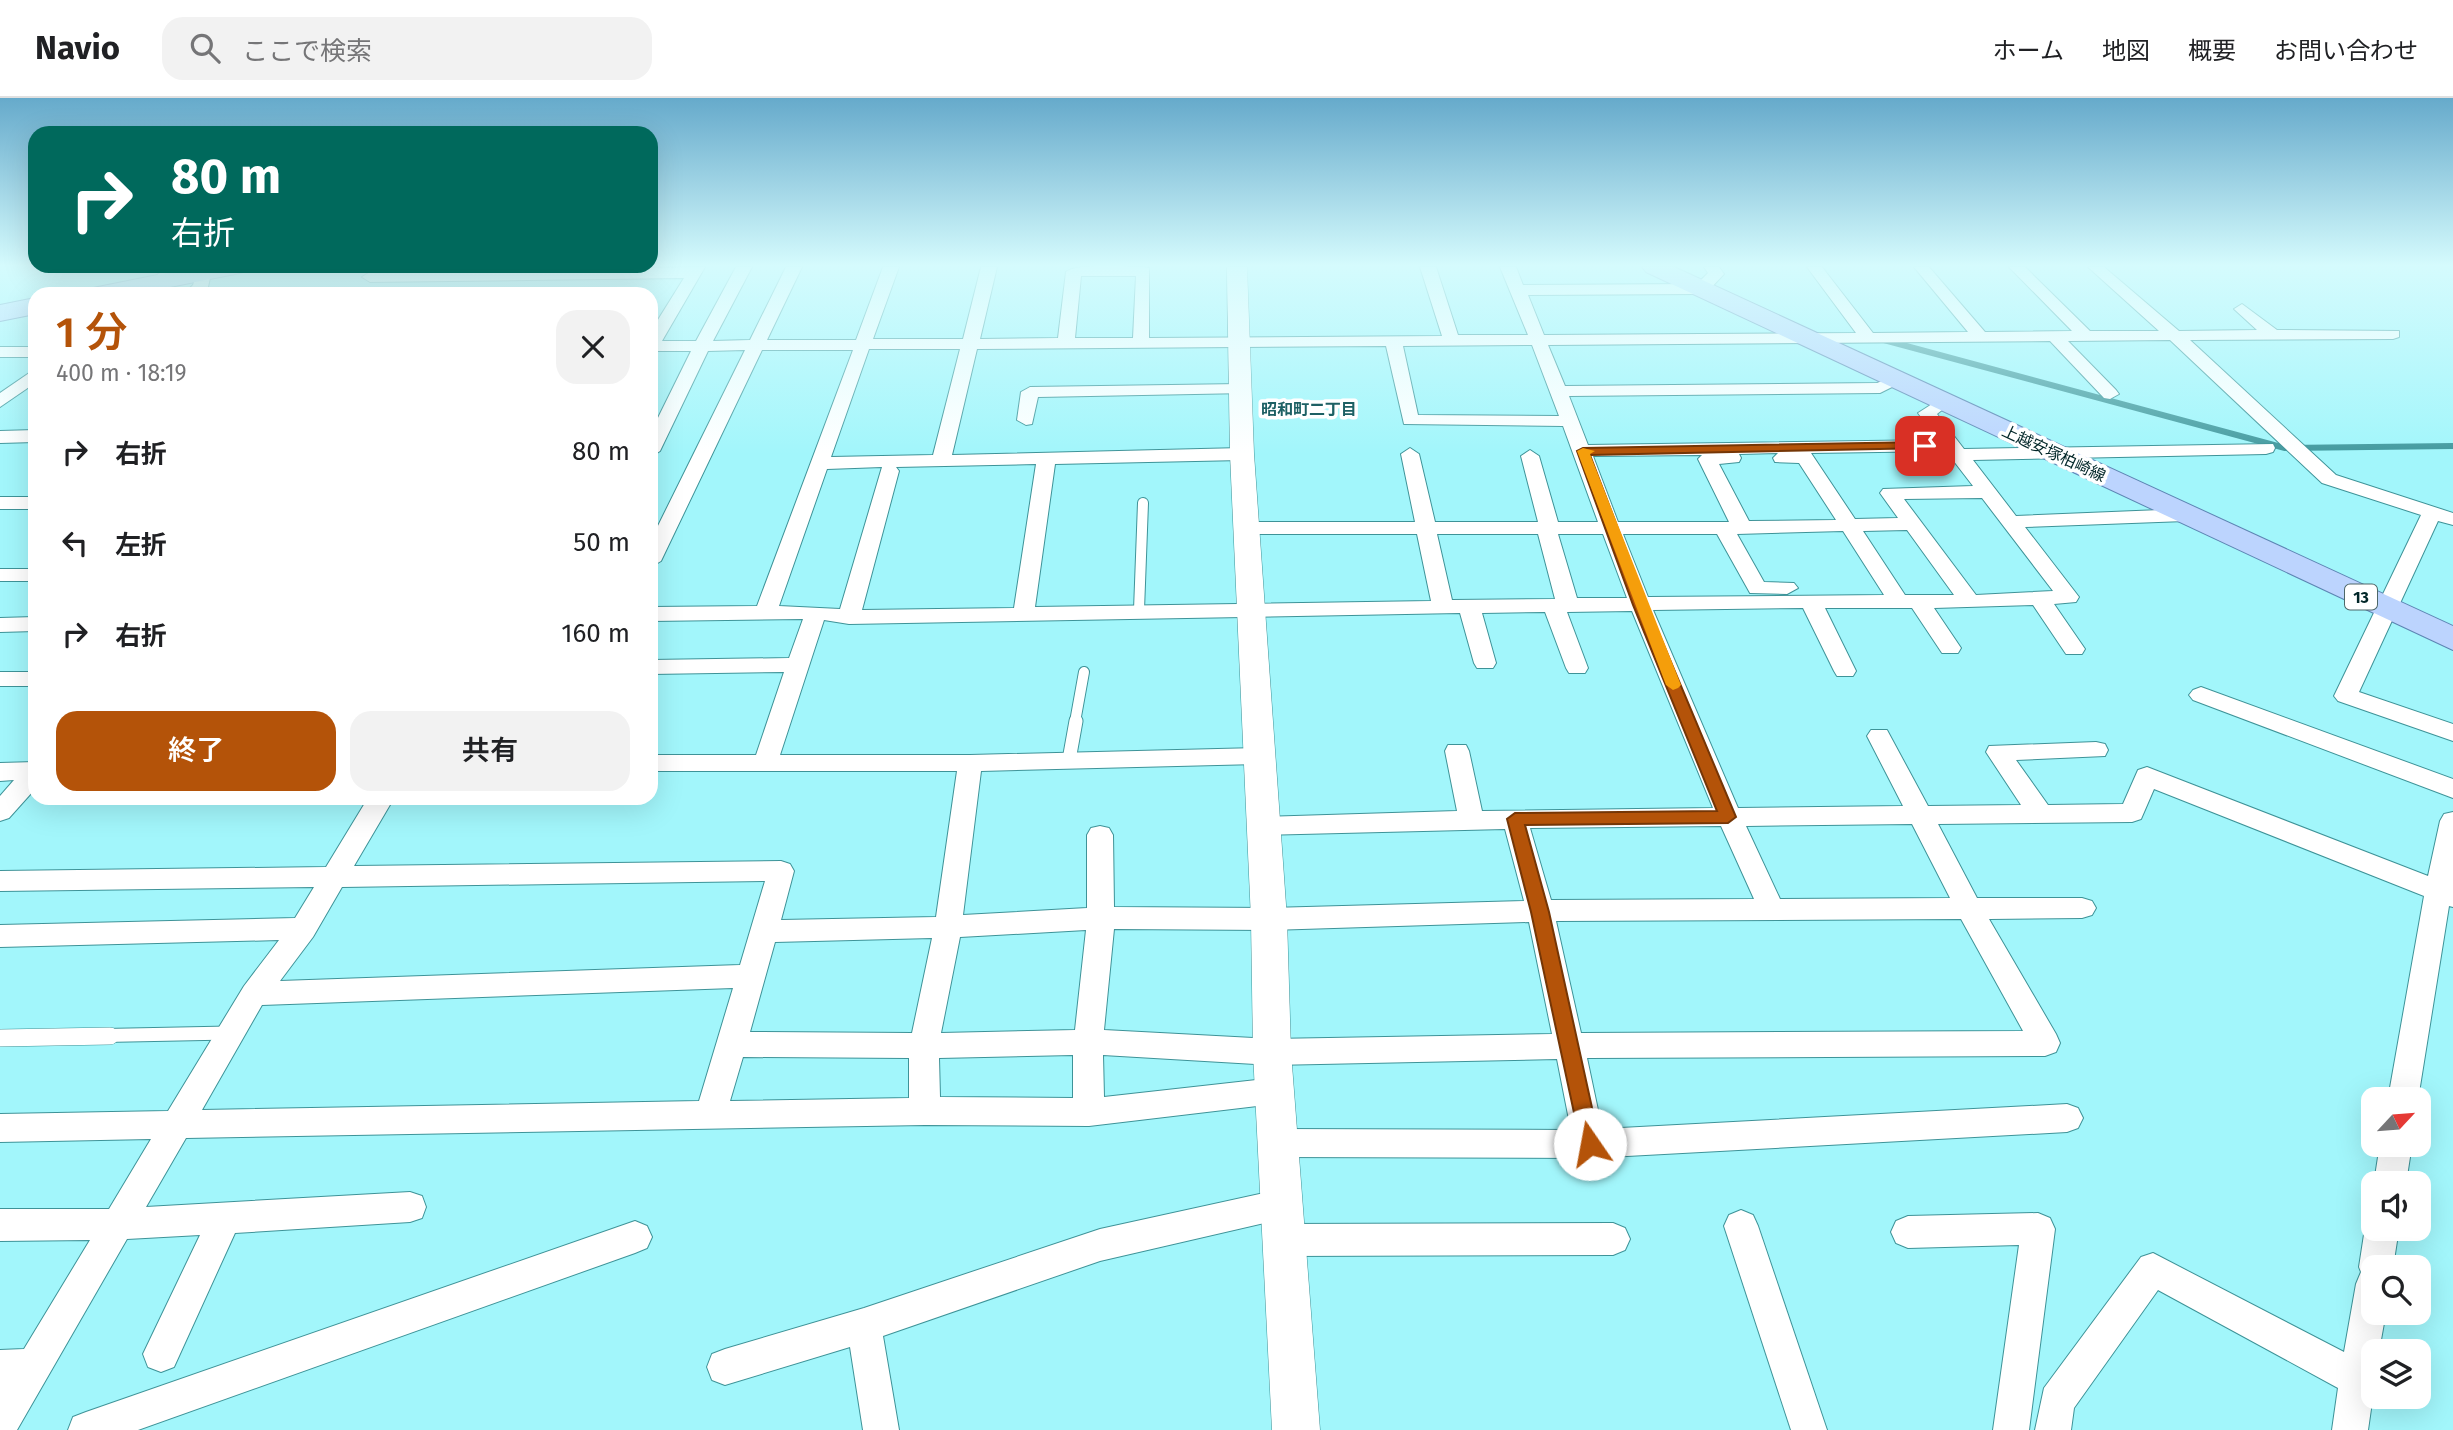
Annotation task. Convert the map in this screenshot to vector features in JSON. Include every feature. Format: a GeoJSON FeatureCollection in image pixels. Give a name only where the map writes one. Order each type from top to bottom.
{"type":"FeatureCollection","features":[{"type":"Feature","properties":{"kind":"main road","name":"上越安塚柏崎線"},"geometry":{"type":"LineString","coordinates":[[1789,329],[1805,339],[2453,639]]}},
{"type":"Feature","properties":{"kind":"street"},"geometry":{"type":"LineString","coordinates":[[658,436],[711,329]]}},
{"type":"Feature","properties":{"kind":"street"},"geometry":{"type":"LineString","coordinates":[[658,546],[763,329]]}},
{"type":"Feature","properties":{"kind":"street"},"geometry":{"type":"LineString","coordinates":[[766,612],[822,463],[868,329]]}},
{"type":"Feature","properties":{"kind":"street"},"geometry":{"type":"LineString","coordinates":[[941,461],[975,329]]}},
{"type":"Feature","properties":{"kind":"street"},"geometry":{"type":"LineString","coordinates":[[1066,341],[1067,329]]}},
{"type":"Feature","properties":{"kind":"street"},"geometry":{"type":"LineString","coordinates":[[1141,341],[1142,329]]}},
{"type":"Feature","properties":{"kind":"street"},"geometry":{"type":"LineString","coordinates":[[1239,329],[1242,454],[1249,528],[1258,756],[1269,919],[1272,1052],[1296,1430]]}},
{"type":"Feature","properties":{"kind":"street"},"geometry":{"type":"LineString","coordinates":[[1448,329],[1451,338]]}},
{"type":"Feature","properties":{"kind":"street"},"geometry":{"type":"LineString","coordinates":[[1533,329],[1568,421],[1583,451],[1640,605],[1728,817],[1773,912]]}},
{"type":"Feature","properties":{"kind":"street"},"geometry":{"type":"LineString","coordinates":[[1862,329],[1866,335]]}},
{"type":"Feature","properties":{"kind":"street"},"geometry":{"type":"LineString","coordinates":[[1974,329],[1979,335]]}},
{"type":"Feature","properties":{"kind":"street"},"geometry":{"type":"LineString","coordinates":[[2079,329],[2085,335]]}},
{"type":"Feature","properties":{"kind":"street"},"geometry":{"type":"LineString","coordinates":[[2167,329],[2329,479],[2453,519]]}},
{"type":"Feature","properties":{"kind":"street"},"geometry":{"type":"LineString","coordinates":[[2266,329],[2272,334]]}},
{"type":"Feature","properties":{"kind":"street"},"geometry":{"type":"LineString","coordinates":[[658,345],[972,344],[1239,339],[1805,339],[1866,335],[2393,334]]}},
{"type":"Feature","properties":{"kind":"street"},"geometry":{"type":"LineString","coordinates":[[2053,335],[2110,394]]}},
{"type":"Feature","properties":{"kind":"street"},"geometry":{"type":"LineString","coordinates":[[1393,339],[1412,425],[1568,421]]}},
{"type":"Feature","properties":{"kind":"street"},"geometry":{"type":"LineString","coordinates":[[0,352],[28,352]]}},
{"type":"Feature","properties":{"kind":"street"},"geometry":{"type":"LineString","coordinates":[[1558,391],[1880,388],[1897,380]]}},
{"type":"Feature","properties":{"kind":"street"},"geometry":{"type":"LineString","coordinates":[[0,402],[28,382]]}},
{"type":"Feature","properties":{"kind":"street"},"geometry":{"type":"LineString","coordinates":[[1026,420],[1030,392],[1241,389]]}},
{"type":"Feature","properties":{"kind":"street"},"geometry":{"type":"LineString","coordinates":[[1942,402],[1927,413],[2068,597],[1970,602],[1902,597],[1757,588],[1707,459],[1804,457],[1847,524],[1902,597],[1950,648]]}},
{"type":"Feature","properties":{"kind":"street"},"geometry":{"type":"LineString","coordinates":[[0,437],[28,436]]}},
{"type":"Feature","properties":{"kind":"street"},"geometry":{"type":"LineString","coordinates":[[1583,451],[1955,450],[2057,454],[2266,448]]}},
{"type":"Feature","properties":{"kind":"street"},"geometry":{"type":"LineString","coordinates":[[822,463],[1242,454]]}},
{"type":"Feature","properties":{"kind":"street"},"geometry":{"type":"LineString","coordinates":[[1410,454],[1443,607]]}},
{"type":"Feature","properties":{"kind":"street"},"geometry":{"type":"LineString","coordinates":[[1530,456],[1549,519],[1547,528],[1561,606],[1577,668]]}},
{"type":"Feature","properties":{"kind":"street"},"geometry":{"type":"LineString","coordinates":[[1024,612],[1046,458]]}},
{"type":"Feature","properties":{"kind":"street"},"geometry":{"type":"LineString","coordinates":[[849,617],[889,471]]}},
{"type":"Feature","properties":{"kind":"street"},"geometry":{"type":"LineString","coordinates":[[1970,602],[1889,493],[1987,492]]}},
{"type":"Feature","properties":{"kind":"street"},"geometry":{"type":"LineString","coordinates":[[0,503],[28,503]]}},
{"type":"Feature","properties":{"kind":"street"},"geometry":{"type":"LineString","coordinates":[[2432,513],[2346,696],[2453,733]]}},
{"type":"Feature","properties":{"kind":"street"},"geometry":{"type":"LineString","coordinates":[[2013,522],[2185,515]]}},
{"type":"Feature","properties":{"kind":"street"},"geometry":{"type":"LineString","coordinates":[[1249,528],[1611,528],[1912,524]]}},
{"type":"Feature","properties":{"kind":"street"},"geometry":{"type":"LineString","coordinates":[[0,575],[28,575]]}},
{"type":"Feature","properties":{"kind":"street"},"geometry":{"type":"LineString","coordinates":[[658,614],[816,612],[849,617],[1139,610],[1640,605],[1902,597]]}},
{"type":"Feature","properties":{"kind":"street"},"geometry":{"type":"LineString","coordinates":[[2040,599],[2074,649]]}},
{"type":"Feature","properties":{"kind":"street"},"geometry":{"type":"LineString","coordinates":[[1811,601],[1845,671]]}},
{"type":"Feature","properties":{"kind":"street"},"geometry":{"type":"LineString","coordinates":[[1469,607],[1485,663]]}},
{"type":"Feature","properties":{"kind":"street"},"geometry":{"type":"LineString","coordinates":[[765,763],[816,612]]}},
{"type":"Feature","properties":{"kind":"street"},"geometry":{"type":"LineString","coordinates":[[0,625],[28,624]]}},
{"type":"Feature","properties":{"kind":"street"},"geometry":{"type":"LineString","coordinates":[[658,667],[798,665]]}},
{"type":"Feature","properties":{"kind":"street"},"geometry":{"type":"LineString","coordinates":[[0,679],[28,679]]}},
{"type":"Feature","properties":{"kind":"street"},"geometry":{"type":"LineString","coordinates":[[2201,695],[2453,789]]}},
{"type":"Feature","properties":{"kind":"street"},"geometry":{"type":"LineString","coordinates":[[732,1044],[924,1046],[1088,1042],[1272,1052],[1568,1046],[2045,1043],[1968,907],[1879,736]]}},
{"type":"Feature","properties":{"kind":"street"},"geometry":{"type":"LineString","coordinates":[[2041,814],[1998,752],[2096,750]]}},
{"type":"Feature","properties":{"kind":"street"},"geometry":{"type":"LineString","coordinates":[[1457,751],[1471,820]]}},
{"type":"Feature","properties":{"kind":"street"},"geometry":{"type":"LineString","coordinates":[[658,764],[970,763],[1258,756]]}},
{"type":"Feature","properties":{"kind":"street"},"geometry":{"type":"LineString","coordinates":[[925,1111],[924,1046],[948,927],[970,763]]}},
{"type":"Feature","properties":{"kind":"street"},"geometry":{"type":"LineString","coordinates":[[0,772],[28,772]]}},
{"type":"Feature","properties":{"kind":"street"},"geometry":{"type":"LineString","coordinates":[[1264,826],[1515,819],[2132,813],[2147,776],[2445,895]]}},
{"type":"Feature","properties":{"kind":"street"},"geometry":{"type":"LineString","coordinates":[[0,812],[28,780]]}},
{"type":"Feature","properties":{"kind":"street"},"geometry":{"type":"LineString","coordinates":[[0,1424],[16,1367],[118,1224],[254,994],[303,929],[377,805]]}},
{"type":"Feature","properties":{"kind":"street"},"geometry":{"type":"LineString","coordinates":[[1515,819],[1540,912],[1590,1144]]}},
{"type":"Feature","properties":{"kind":"street"},"geometry":{"type":"LineString","coordinates":[[2405,1087],[2445,895],[2453,821]]}},
{"type":"Feature","properties":{"kind":"street"},"geometry":{"type":"LineString","coordinates":[[1088,1112],[1088,1042],[1101,918],[1100,835]]}},
{"type":"Feature","properties":{"kind":"street"},"geometry":{"type":"LineString","coordinates":[[0,881],[781,871],[711,1115]]}},
{"type":"Feature","properties":{"kind":"street"},"geometry":{"type":"LineString","coordinates":[[764,931],[948,927],[1101,918],[1269,919],[1540,912],[2082,908]]}},
{"type":"Feature","properties":{"kind":"street"},"geometry":{"type":"LineString","coordinates":[[0,936],[303,929]]}},
{"type":"Feature","properties":{"kind":"street"},"geometry":{"type":"LineString","coordinates":[[254,994],[749,976]]}},
{"type":"Feature","properties":{"kind":"street"},"geometry":{"type":"LineString","coordinates":[[0,1128],[925,1111],[1088,1112],[1275,1091]]}},
{"type":"Feature","properties":{"kind":"street"},"geometry":{"type":"LineString","coordinates":[[1278,1143],[1590,1144],[2067,1118]]}},
{"type":"Feature","properties":{"kind":"street"},"geometry":{"type":"LineString","coordinates":[[725,1367],[864,1325],[1100,1245],[1282,1204]]}},
{"type":"Feature","properties":{"kind":"street"},"geometry":{"type":"LineString","coordinates":[[0,1225],[118,1224],[410,1207]]}},
{"type":"Feature","properties":{"kind":"street"},"geometry":{"type":"LineString","coordinates":[[161,1354],[225,1218]]}},
{"type":"Feature","properties":{"kind":"street"},"geometry":{"type":"LineString","coordinates":[[1741,1226],[1809,1430]]}},
{"type":"Feature","properties":{"kind":"street"},"geometry":{"type":"LineString","coordinates":[[1908,1232],[2038,1229],[2011,1430]]}},
{"type":"Feature","properties":{"kind":"street"},"geometry":{"type":"LineString","coordinates":[[86,1430],[635,1237]]}},
{"type":"Feature","properties":{"kind":"street"},"geometry":{"type":"LineString","coordinates":[[1284,1240],[1613,1239]]}},
{"type":"Feature","properties":{"kind":"street"},"geometry":{"type":"LineString","coordinates":[[2053,1430],[2057,1401],[2153,1269],[2357,1379]]}},
{"type":"Feature","properties":{"kind":"street"},"geometry":{"type":"LineString","coordinates":[[864,1325],[881,1430]]}},
{"type":"Feature","properties":{"kind":"street"},"geometry":{"type":"LineString","coordinates":[[2350,1430],[2366,1325]]}},
{"type":"Feature","properties":{"kind":"lane"},"geometry":{"type":"LineString","coordinates":[[1139,610],[1143,503]]}},
{"type":"Feature","properties":{"kind":"lane"},"geometry":{"type":"LineString","coordinates":[[1069,760],[1084,672]]}},
{"type":"Feature","properties":{"kind":"lane"},"geometry":{"type":"LineString","coordinates":[[0,1038],[233,1032]]}},
{"type":"Feature","properties":{"kind":"waterway"},"geometry":{"type":"LineString","coordinates":[[1884,340],[2285,448],[2453,446]]}},
{"type":"Feature","properties":{"kind":"slow traffic"},"geometry":{"type":"LineString","coordinates":[[1589,451],[1583,451],[1673,685]]}},
{"type":"Feature","properties":{"kind":"district","name":"昭和町二丁目"},"geometry":{"type":"Point","coordinates":[1309,409]}},
{"type":"Feature","properties":{"kind":"route"},"geometry":{"type":"LineString","coordinates":[[1590,1144],[1540,912],[1515,819],[1728,817],[1640,605],[1583,451],[1925,446]]}}]}
